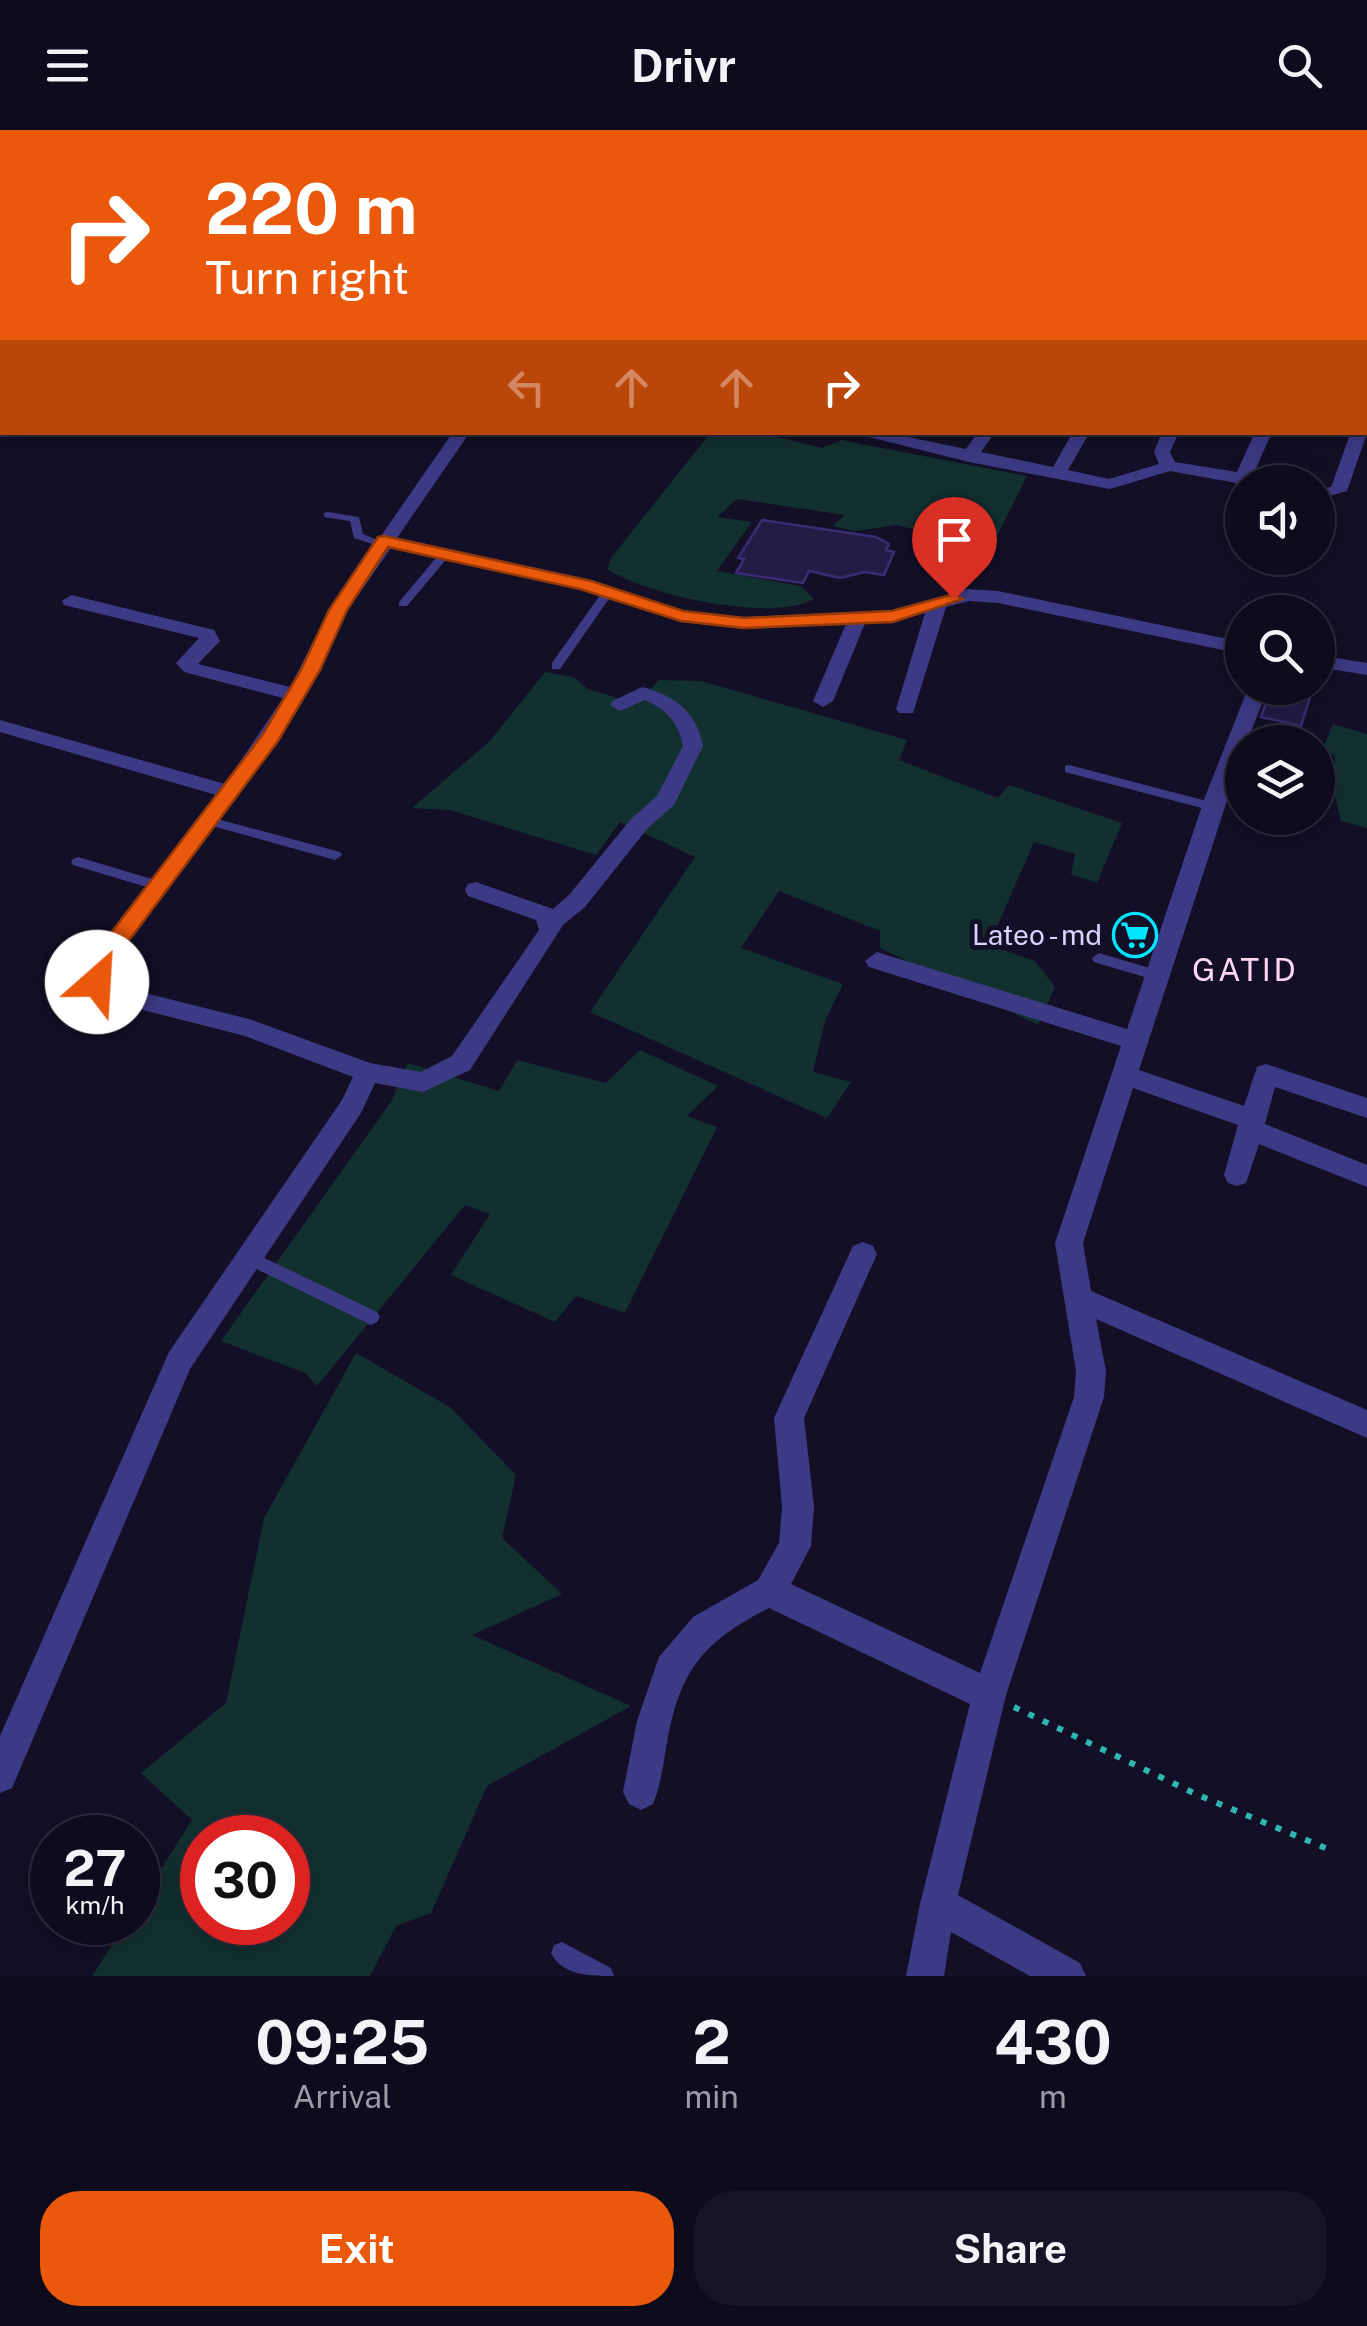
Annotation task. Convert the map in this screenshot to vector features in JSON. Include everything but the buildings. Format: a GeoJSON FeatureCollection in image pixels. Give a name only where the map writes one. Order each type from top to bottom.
{"type":"FeatureCollection","features":[{"type":"Feature","properties":{"kind":"street"},"geometry":{"type":"LineString","coordinates":[[460,435],[338,610],[295,696],[232,793],[96,969],[97,982],[105,992],[249,1028],[368,1072],[423,1082],[462,1062],[551,931],[552,922],[577,901],[640,824],[666,800],[694,746],[679,712],[661,697],[642,693],[620,705]]}},
{"type":"Feature","properties":{"kind":"street"},"geometry":{"type":"LineString","coordinates":[[970,457],[985,435]]}},
{"type":"Feature","properties":{"kind":"street"},"geometry":{"type":"LineString","coordinates":[[1056,475],[1080,435]]}},
{"type":"Feature","properties":{"kind":"street"},"geometry":{"type":"LineString","coordinates":[[1170,435],[1162,452],[1170,466]]}},
{"type":"Feature","properties":{"kind":"street"},"geometry":{"type":"LineString","coordinates":[[1249,465],[1263,435]]}},
{"type":"Feature","properties":{"kind":"street"},"geometry":{"type":"LineString","coordinates":[[1335,491],[1359,462],[1359,435]]}},
{"type":"Feature","properties":{"kind":"street"},"geometry":{"type":"LineString","coordinates":[[901,437],[970,457],[1110,484],[1170,466],[1225,475]]}},
{"type":"Feature","properties":{"kind":"street"},"geometry":{"type":"LineString","coordinates":[[383,543],[608,592],[655,610],[712,620],[784,624],[857,620],[938,606],[968,596],[998,597],[1225,644]]}},
{"type":"Feature","properties":{"kind":"street"},"geometry":{"type":"LineString","coordinates":[[71,600],[207,634],[210,640],[186,663],[191,668],[295,696]]}},
{"type":"Feature","properties":{"kind":"street"},"geometry":{"type":"LineString","coordinates":[[906,709],[938,606]]}},
{"type":"Feature","properties":{"kind":"street"},"geometry":{"type":"LineString","coordinates":[[823,702],[857,620]]}},
{"type":"Feature","properties":{"kind":"street"},"geometry":{"type":"LineString","coordinates":[[1335,664],[1367,669]]}},
{"type":"Feature","properties":{"kind":"street"},"geometry":{"type":"LineString","coordinates":[[3,726],[232,793]]}},
{"type":"Feature","properties":{"kind":"street"},"geometry":{"type":"LineString","coordinates":[[925,1976],[938,1904],[989,1694],[1089,1398],[1091,1371],[1080,1300],[1069,1261],[1069,1242],[1225,775]]}},
{"type":"Feature","properties":{"kind":"street"},"geometry":{"type":"LineString","coordinates":[[476,890],[544,914],[552,922]]}},
{"type":"Feature","properties":{"kind":"street"},"geometry":{"type":"LineString","coordinates":[[877,961],[1135,1041]]}},
{"type":"Feature","properties":{"kind":"street"},"geometry":{"type":"LineString","coordinates":[[0,1776],[179,1361],[352,1106],[368,1072]]}},
{"type":"Feature","properties":{"kind":"street"},"geometry":{"type":"LineString","coordinates":[[1237,1175],[1266,1074],[1367,1108]]}},
{"type":"Feature","properties":{"kind":"street"},"geometry":{"type":"LineString","coordinates":[[1123,1075],[1252,1125],[1367,1176]]}},
{"type":"Feature","properties":{"kind":"street"},"geometry":{"type":"LineString","coordinates":[[641,1792],[660,1686],[693,1635],[735,1606],[769,1591],[795,1546],[798,1507],[790,1418],[863,1254]]}},
{"type":"Feature","properties":{"kind":"street"},"geometry":{"type":"LineString","coordinates":[[1080,1300],[1367,1424]]}},
{"type":"Feature","properties":{"kind":"street"},"geometry":{"type":"LineString","coordinates":[[769,1591],[989,1694]]}},
{"type":"Feature","properties":{"kind":"street"},"geometry":{"type":"LineString","coordinates":[[938,1904],[1067,1976]]}},
{"type":"Feature","properties":{"kind":"lane"},"geometry":{"type":"LineString","coordinates":[[328,515],[355,519],[358,536],[383,543]]}},
{"type":"Feature","properties":{"kind":"lane"},"geometry":{"type":"LineString","coordinates":[[403,604],[445,554]]}},
{"type":"Feature","properties":{"kind":"lane"},"geometry":{"type":"LineString","coordinates":[[556,666],[608,592]]}},
{"type":"Feature","properties":{"kind":"lane"},"geometry":{"type":"LineString","coordinates":[[1069,768],[1213,808]]}},
{"type":"Feature","properties":{"kind":"lane"},"geometry":{"type":"LineString","coordinates":[[210,821],[336,856]]}},
{"type":"Feature","properties":{"kind":"lane"},"geometry":{"type":"LineString","coordinates":[[78,862],[160,886]]}},
{"type":"Feature","properties":{"kind":"lane"},"geometry":{"type":"LineString","coordinates":[[1099,958],[1158,976]]}},
{"type":"Feature","properties":{"kind":"lane"},"geometry":{"type":"LineString","coordinates":[[248,1256],[370,1317]]}},
{"type":"Feature","properties":{"kind":"lane"},"geometry":{"type":"LineString","coordinates":[[562,1952],[603,1976]]}},
{"type":"Feature","properties":{"kind":"path"},"geometry":{"type":"LineString","coordinates":[[989,1694],[1198,1795],[1328,1849]]}},
{"type":"Feature","properties":{"kind":"green space"},"geometry":{"type":"Polygon","coordinates":[[[769,435],[822,448],[841,440],[1027,476],[991,548],[896,525],[855,531],[833,526],[845,515],[737,499],[717,517],[752,522],[717,571],[801,586],[814,599],[794,606],[709,603],[650,588],[607,569],[611,558],[708,436],[769,435]]]}},
{"type":"Feature","properties":{"kind":"green space"},"geometry":{"type":"Polygon","coordinates":[[[545,672],[573,677],[588,689],[637,704],[659,680],[701,681],[907,740],[899,760],[998,798],[1009,785],[1122,823],[1097,883],[1071,874],[1075,854],[1034,842],[989,945],[1035,961],[1055,987],[1038,1025],[880,948],[880,931],[779,891],[741,948],[843,984],[825,1021],[813,1072],[851,1082],[827,1118],[590,1012],[695,857],[620,822],[596,855],[450,810],[412,808],[490,741],[545,672]]]}},
{"type":"Feature","properties":{"kind":"green space"},"geometry":{"type":"Polygon","coordinates":[[[1333,725],[1367,734],[1367,828],[1341,821],[1335,796],[1333,725]]]}},
{"type":"Feature","properties":{"kind":"green space"},"geometry":{"type":"Polygon","coordinates":[[[640,1050],[718,1086],[687,1116],[717,1127],[625,1313],[576,1296],[555,1322],[451,1275],[490,1214],[465,1205],[317,1386],[305,1373],[221,1341],[392,1100],[408,1063],[499,1091],[517,1060],[606,1083],[640,1050]]]}},
{"type":"Feature","properties":{"kind":"green space"},"geometry":{"type":"Polygon","coordinates":[[[356,1353],[450,1407],[516,1475],[502,1538],[562,1594],[472,1635],[631,1706],[487,1786],[431,1913],[396,1926],[370,1976],[92,1976],[112,1945],[160,1945],[160,1870],[180,1839],[180,1945],[310,1945],[310,1815],[187,1815],[141,1773],[226,1703],[264,1518],[356,1353]]]}},
{"type":"Feature","properties":{"kind":"place","name":"Lateo - md"},"geometry":{"type":"Point","coordinates":[1135,935]}},
{"type":"Feature","properties":{"kind":"district","name":"GATID"},"geometry":{"type":"Point","coordinates":[1245,970]}},
{"type":"Feature","properties":{"kind":"route"},"geometry":{"type":"LineString","coordinates":[[97,982],[96,969],[271,737],[310,670],[338,610],[384,541],[585,584],[681,616],[744,623],[893,616],[954,599]]}}]}
